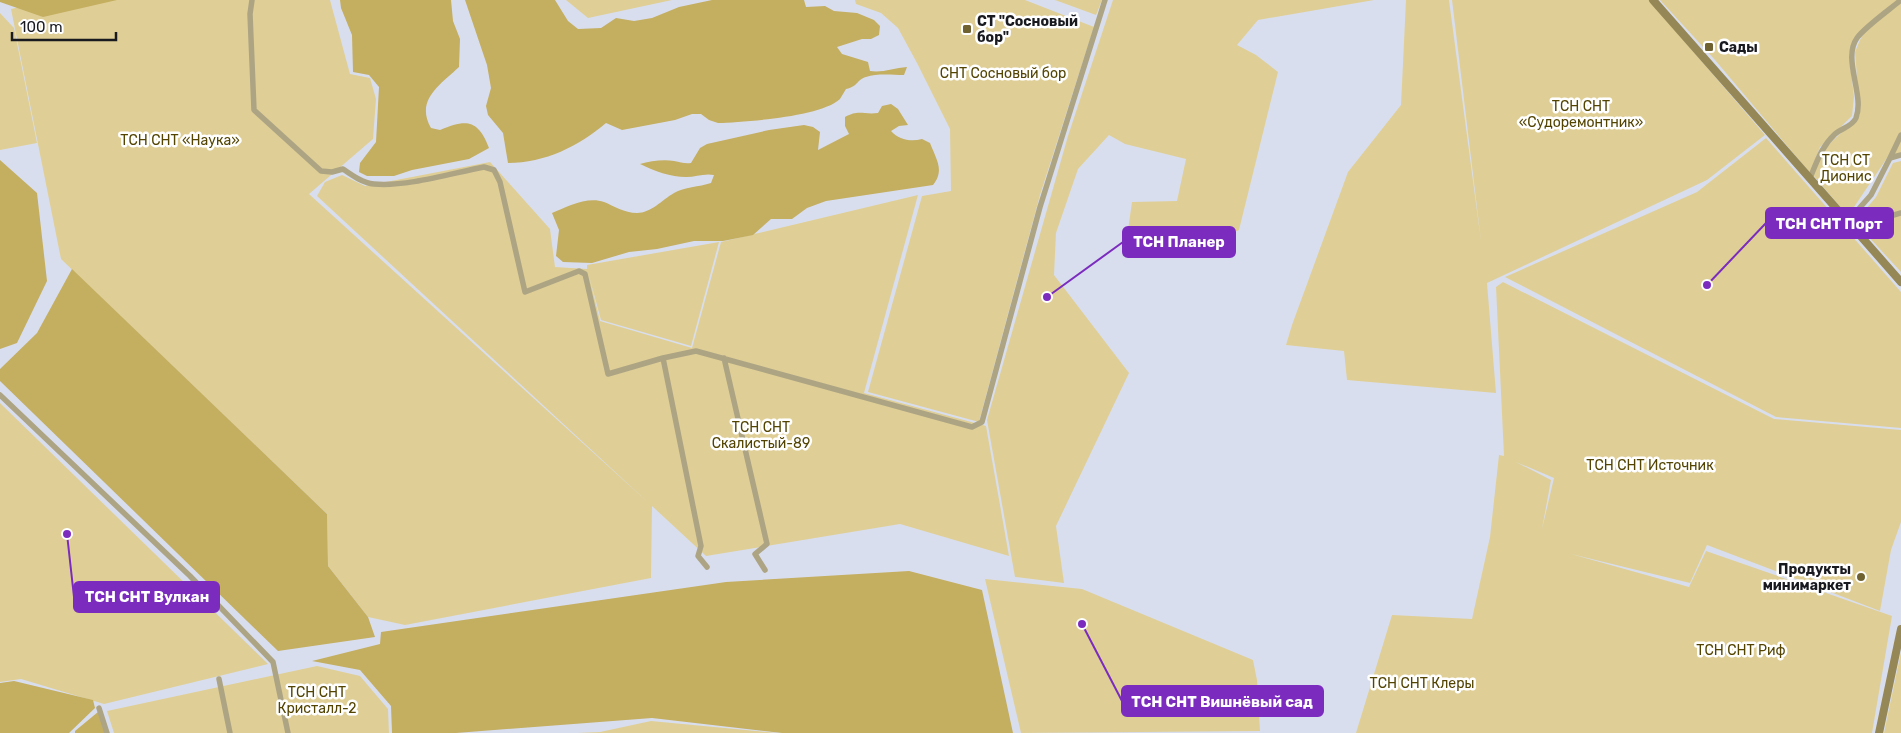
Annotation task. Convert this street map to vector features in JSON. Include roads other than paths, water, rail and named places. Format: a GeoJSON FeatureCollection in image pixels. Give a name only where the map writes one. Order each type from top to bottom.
{"type":"FeatureCollection","features":[{"type":"Feature","properties":{"kind":"main road"},"geometry":{"type":"LineString","coordinates":[[1653,0],[1901,282]]}},
{"type":"Feature","properties":{"kind":"main road"},"geometry":{"type":"LineString","coordinates":[[1879,733],[1901,629]]}},
{"type":"Feature","properties":{"kind":"street"},"geometry":{"type":"LineString","coordinates":[[252,0],[250,14],[254,110],[321,172],[344,169],[358,179],[373,184],[399,184],[484,167],[494,170],[500,182],[525,292],[579,271],[585,274],[608,374],[663,358],[696,351],[972,427],[982,422],[1040,207],[1105,0]]}},
{"type":"Feature","properties":{"kind":"street"},"geometry":{"type":"LineString","coordinates":[[1810,178],[1817,157],[1823,148],[1835,134],[1851,125],[1856,118],[1856,89],[1851,52],[1857,38],[1901,0]]}},
{"type":"Feature","properties":{"kind":"street"},"geometry":{"type":"LineString","coordinates":[[1848,221],[1871,195],[1901,135]]}},
{"type":"Feature","properties":{"kind":"street"},"geometry":{"type":"LineString","coordinates":[[1890,158],[1901,155]]}},
{"type":"Feature","properties":{"kind":"street"},"geometry":{"type":"LineString","coordinates":[[1856,230],[1901,213]]}},
{"type":"Feature","properties":{"kind":"street"},"geometry":{"type":"LineString","coordinates":[[663,358],[701,546],[698,556],[706,567]]}},
{"type":"Feature","properties":{"kind":"street"},"geometry":{"type":"LineString","coordinates":[[724,358],[767,544],[755,554],[765,570]]}},
{"type":"Feature","properties":{"kind":"street"},"geometry":{"type":"LineString","coordinates":[[0,394],[190,576],[273,662],[288,733]]}},
{"type":"Feature","properties":{"kind":"street"},"geometry":{"type":"LineString","coordinates":[[219,679],[230,733]]}},
{"type":"Feature","properties":{"kind":"street"},"geometry":{"type":"LineString","coordinates":[[99,708],[107,733]]}},
{"type":"Feature","properties":{"kind":"place","name":"СТ \"Сосновый бор\""},"geometry":{"type":"Point","coordinates":[967,29]}},
{"type":"Feature","properties":{"kind":"place","name":"Сады"},"geometry":{"type":"Point","coordinates":[1709,47]}},
{"type":"Feature","properties":{"kind":"place","name":"ТСН СНТ Порт"},"geometry":{"type":"Point","coordinates":[1707,285]}},
{"type":"Feature","properties":{"kind":"place","name":"ТСН Планер"},"geometry":{"type":"Point","coordinates":[1047,297]}},
{"type":"Feature","properties":{"kind":"place","name":"ТСН СНТ Вулкан"},"geometry":{"type":"Point","coordinates":[67,534]}},
{"type":"Feature","properties":{"kind":"place","name":"Продукты минимаркет"},"geometry":{"type":"Point","coordinates":[1861,577]}},
{"type":"Feature","properties":{"kind":"place","name":"ТСН СНТ Вишнёвый сад"},"geometry":{"type":"Point","coordinates":[1082,624]}},
{"type":"Feature","properties":{"kind":"park label","name":"СНТ Сосновый бор"},"geometry":{"type":"Point","coordinates":[1003,73]}},
{"type":"Feature","properties":{"kind":"park label","name":"ТСН СНТ «Судоремонтник»"},"geometry":{"type":"Point","coordinates":[1581,114]}},
{"type":"Feature","properties":{"kind":"park label","name":"ТСН СНТ «Наука»"},"geometry":{"type":"Point","coordinates":[180,140]}},
{"type":"Feature","properties":{"kind":"park label","name":"ТСН СТ Дионис"},"geometry":{"type":"Point","coordinates":[1846,168]}},
{"type":"Feature","properties":{"kind":"park label","name":"ТСН СНТ Скалистый-89"},"geometry":{"type":"Point","coordinates":[761,436]}},
{"type":"Feature","properties":{"kind":"park label","name":"ТСН СНТ Источник"},"geometry":{"type":"Point","coordinates":[1650,465]}},
{"type":"Feature","properties":{"kind":"park label","name":"ТСН СНТ Риф"},"geometry":{"type":"Point","coordinates":[1741,650]}},
{"type":"Feature","properties":{"kind":"park label","name":"ТСН СНТ Клеры"},"geometry":{"type":"Point","coordinates":[1422,683]}},
{"type":"Feature","properties":{"kind":"park label","name":"ТСН СНТ Кристалл-2"},"geometry":{"type":"Point","coordinates":[317,700]}}]}
